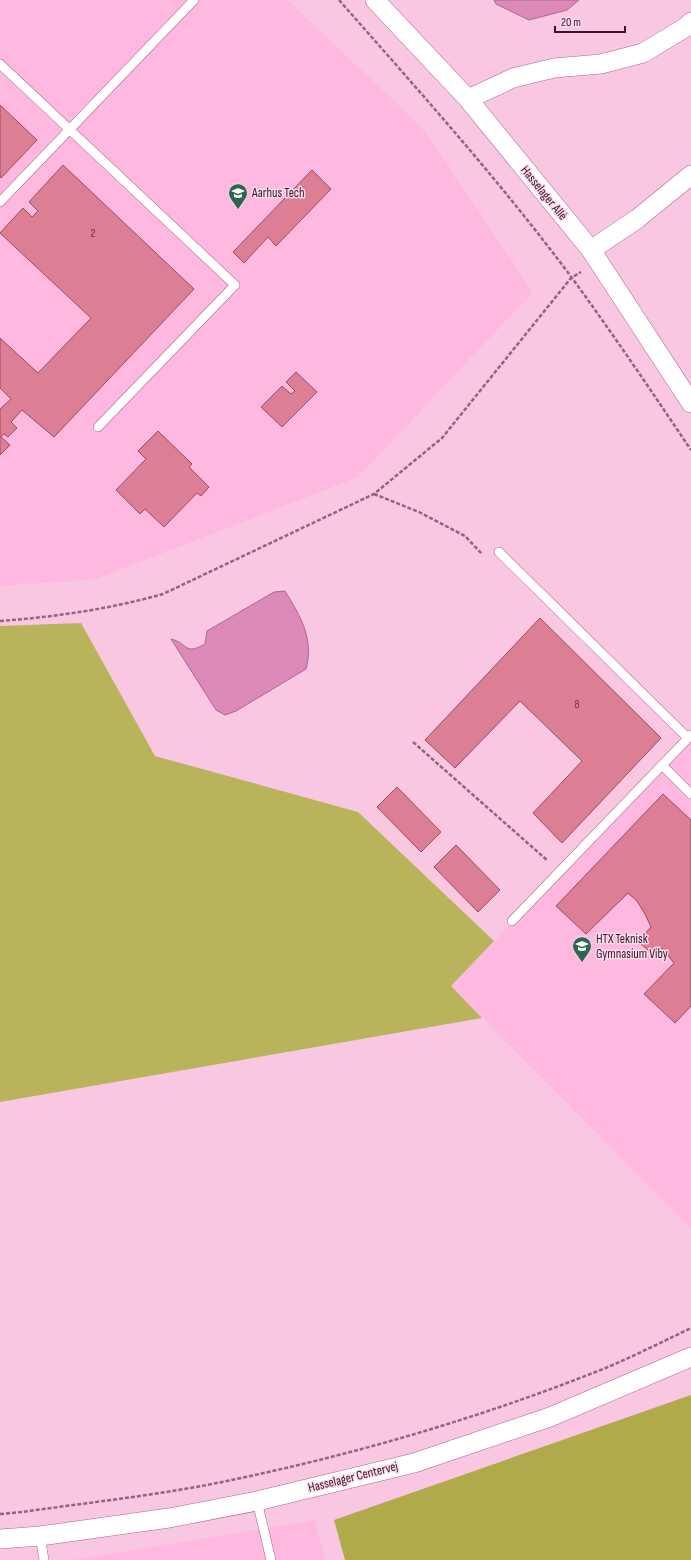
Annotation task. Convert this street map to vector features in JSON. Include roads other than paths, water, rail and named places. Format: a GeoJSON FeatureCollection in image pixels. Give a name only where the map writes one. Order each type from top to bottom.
{"type":"FeatureCollection","features":[{"type":"Feature","properties":{"kind":"street","name":"Hasselager Allé"},"geometry":{"type":"LineString","coordinates":[[375,0],[468,99],[594,255],[691,403]]}},
{"type":"Feature","properties":{"kind":"street"},"geometry":{"type":"LineString","coordinates":[[468,99],[513,78],[554,68],[601,64],[643,53],[686,27],[691,22]]}},
{"type":"Feature","properties":{"kind":"street"},"geometry":{"type":"LineString","coordinates":[[594,255],[691,175]]}},
{"type":"Feature","properties":{"kind":"street","name":"Hasselager Centervej"},"geometry":{"type":"LineString","coordinates":[[0,1539],[40,1536],[169,1518],[257,1501],[414,1463],[550,1418],[691,1357]]}},
{"type":"Feature","properties":{"kind":"lane"},"geometry":{"type":"LineString","coordinates":[[0,202],[194,0]]}},
{"type":"Feature","properties":{"kind":"lane"},"geometry":{"type":"LineString","coordinates":[[0,64],[235,285],[98,427]]}},
{"type":"Feature","properties":{"kind":"lane"},"geometry":{"type":"LineString","coordinates":[[499,552],[690,737],[512,921]]}},
{"type":"Feature","properties":{"kind":"lane"},"geometry":{"type":"LineString","coordinates":[[662,765],[691,794]]}},
{"type":"Feature","properties":{"kind":"lane"},"geometry":{"type":"LineString","coordinates":[[257,1501],[271,1560]]}},
{"type":"Feature","properties":{"kind":"lane"},"geometry":{"type":"LineString","coordinates":[[40,1536],[44,1560]]}},
{"type":"Feature","properties":{"kind":"place","name":"Aarhus Tech"},"geometry":{"type":"Point","coordinates":[238,210]}},
{"type":"Feature","properties":{"kind":"place","name":"HTX Teknisk Gymnasium Viby"},"geometry":{"type":"Point","coordinates":[582,963]}}]}
